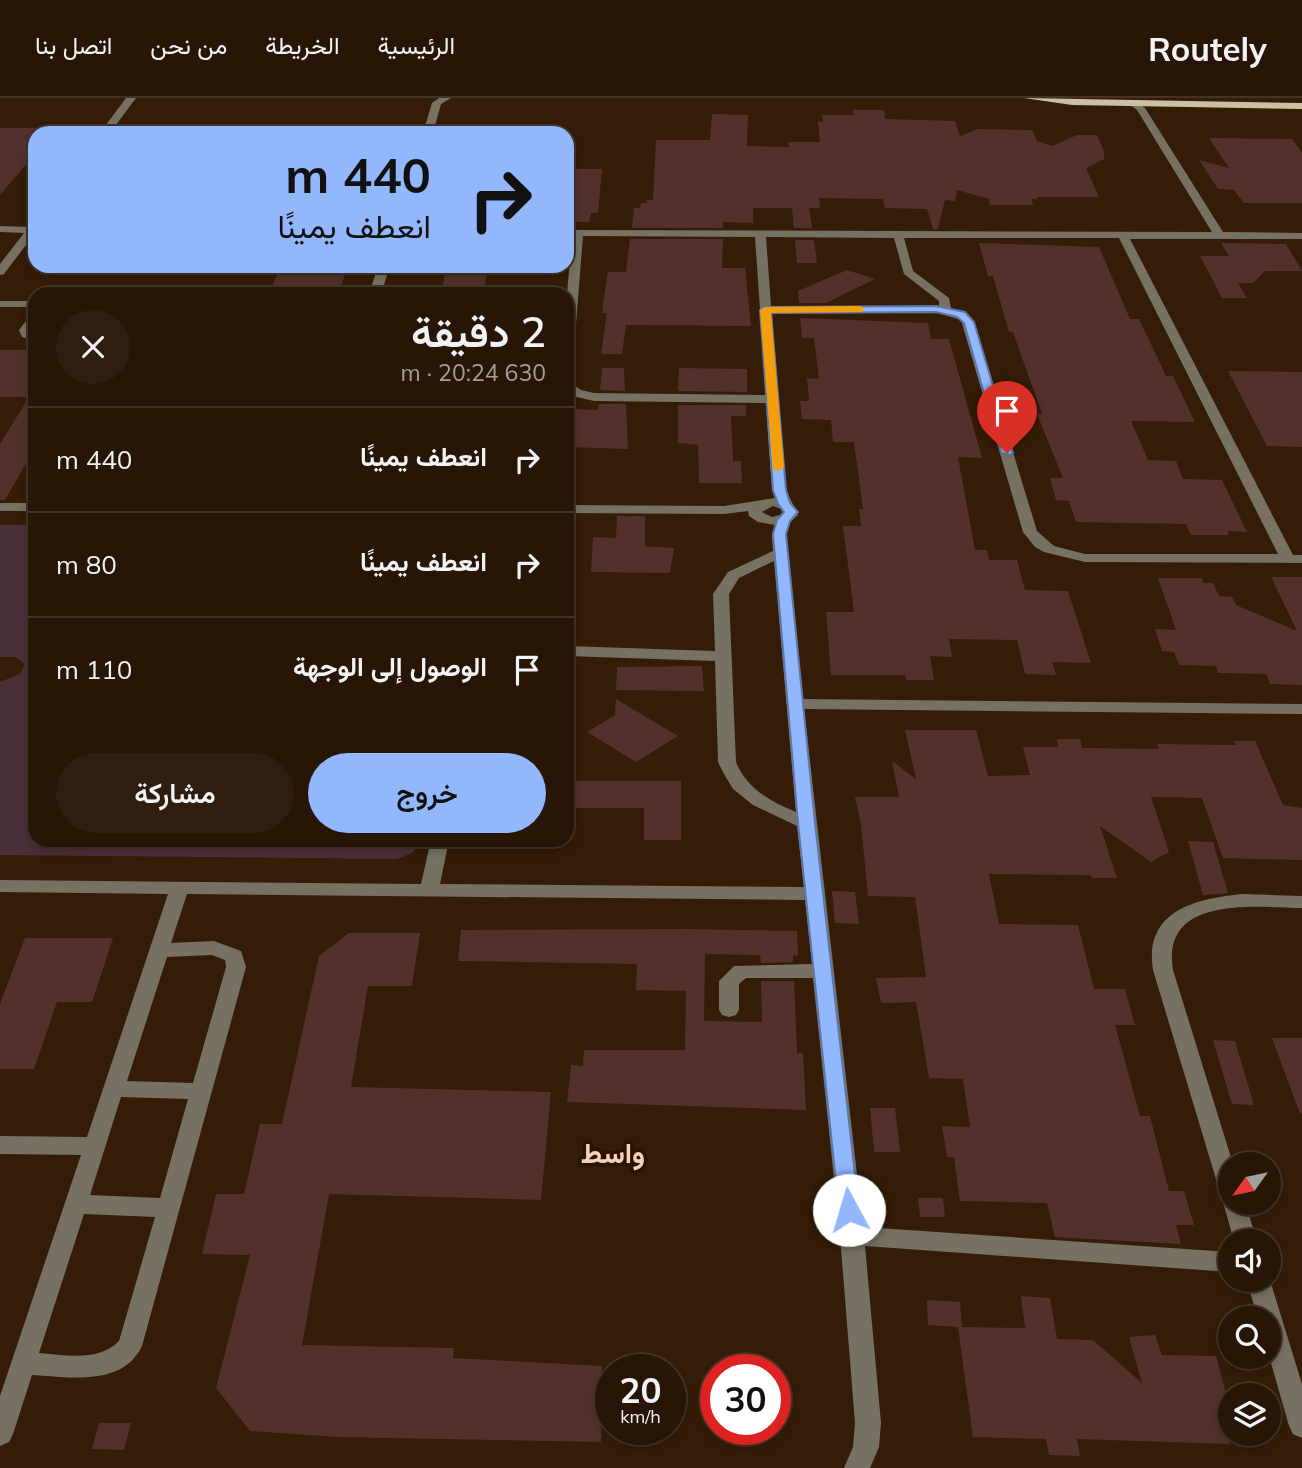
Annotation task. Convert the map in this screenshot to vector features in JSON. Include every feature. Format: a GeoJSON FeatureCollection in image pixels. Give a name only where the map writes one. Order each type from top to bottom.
{"type":"FeatureCollection","features":[{"type":"Feature","properties":{"kind":"main road"},"geometry":{"type":"LineString","coordinates":[[1029,98],[1138,105],[1302,106]]}},
{"type":"Feature","properties":{"kind":"street"},"geometry":{"type":"LineString","coordinates":[[110,126],[131,98]]}},
{"type":"Feature","properties":{"kind":"street"},"geometry":{"type":"LineString","coordinates":[[430,126],[439,100]]}},
{"type":"Feature","properties":{"kind":"street"},"geometry":{"type":"LineString","coordinates":[[1138,105],[1220,236]]}},
{"type":"Feature","properties":{"kind":"street"},"geometry":{"type":"LineString","coordinates":[[0,229],[28,228]]}},
{"type":"Feature","properties":{"kind":"street"},"geometry":{"type":"LineString","coordinates":[[574,233],[1302,236]]}},
{"type":"Feature","properties":{"kind":"street"},"geometry":{"type":"LineString","coordinates":[[574,509],[724,510],[770,522],[792,512],[782,497],[760,233]]}},
{"type":"Feature","properties":{"kind":"street"},"geometry":{"type":"LineString","coordinates":[[898,234],[908,272],[946,302],[945,310]]}},
{"type":"Feature","properties":{"kind":"street"},"geometry":{"type":"LineString","coordinates":[[0,272],[28,236]]}},
{"type":"Feature","properties":{"kind":"street"},"geometry":{"type":"LineString","coordinates":[[765,310],[945,310],[961,314],[969,322],[1030,532],[1040,544],[1060,554],[1086,558],[1295,559],[1123,236]]}},
{"type":"Feature","properties":{"kind":"street"},"geometry":{"type":"LineString","coordinates":[[0,304],[28,304]]}},
{"type":"Feature","properties":{"kind":"street"},"geometry":{"type":"LineString","coordinates":[[574,391],[594,397],[772,399]]}},
{"type":"Feature","properties":{"kind":"street"},"geometry":{"type":"LineString","coordinates":[[782,497],[741,570],[723,587],[720,594],[727,762],[736,781],[754,798],[806,823]]}},
{"type":"Feature","properties":{"kind":"street"},"geometry":{"type":"LineString","coordinates":[[0,507],[28,507]]}},
{"type":"Feature","properties":{"kind":"street"},"geometry":{"type":"LineString","coordinates":[[770,522],[796,704],[806,823],[852,1236],[868,1423],[866,1447],[857,1468]]}},
{"type":"Feature","properties":{"kind":"street"},"geometry":{"type":"LineString","coordinates":[[574,651],[723,656]]}},
{"type":"Feature","properties":{"kind":"street"},"geometry":{"type":"LineString","coordinates":[[796,704],[1302,709]]}},
{"type":"Feature","properties":{"kind":"street"},"geometry":{"type":"LineString","coordinates":[[429,890],[438,847]]}},
{"type":"Feature","properties":{"kind":"street"},"geometry":{"type":"LineString","coordinates":[[0,886],[814,894]]}},
{"type":"Feature","properties":{"kind":"street"},"geometry":{"type":"LineString","coordinates":[[0,1434],[180,887]]}},
{"type":"Feature","properties":{"kind":"street"},"geometry":{"type":"LineString","coordinates":[[1219,1152],[1163,970],[1161,948],[1169,929],[1185,914],[1207,905],[1235,901],[1302,902]]}},
{"type":"Feature","properties":{"kind":"street"},"geometry":{"type":"LineString","coordinates":[[23,1363],[102,1366],[111,1364],[126,1353],[130,1346],[236,961],[234,956],[222,949],[159,950]]}},
{"type":"Feature","properties":{"kind":"street"},"geometry":{"type":"LineString","coordinates":[[729,1010],[729,981],[741,971],[822,971]]}},
{"type":"Feature","properties":{"kind":"street"},"geometry":{"type":"LineString","coordinates":[[113,1089],[202,1091]]}},
{"type":"Feature","properties":{"kind":"street"},"geometry":{"type":"LineString","coordinates":[[0,1145],[95,1146]]}},
{"type":"Feature","properties":{"kind":"street"},"geometry":{"type":"LineString","coordinates":[[75,1204],[169,1208]]}},
{"type":"Feature","properties":{"kind":"street"},"geometry":{"type":"LineString","coordinates":[[852,1236],[1218,1261]]}},
{"type":"Feature","properties":{"kind":"street"},"geometry":{"type":"LineString","coordinates":[[1262,1292],[1302,1426]]}},
{"type":"Feature","properties":{"kind":"shaded area"},"geometry":{"type":"Polygon","coordinates":[[[0,525],[28,525],[28,847],[415,847],[414,852],[397,859],[0,855],[0,682],[20,674],[25,664],[15,657],[0,657],[0,525]]]}},
{"type":"Feature","properties":{"kind":"building"},"geometry":{"type":"Polygon","coordinates":[[[853,110],[884,110],[885,119],[955,121],[960,136],[978,129],[1032,130],[1037,141],[1052,146],[1077,135],[1097,135],[1104,151],[1104,159],[1086,168],[1099,197],[1037,197],[1038,199],[1031,199],[1033,205],[990,205],[989,199],[957,190],[955,201],[945,200],[938,229],[933,229],[927,209],[885,208],[883,199],[819,198],[820,208],[809,208],[812,228],[794,228],[792,208],[753,208],[753,223],[723,222],[723,228],[632,228],[634,208],[640,208],[641,203],[647,203],[647,200],[653,200],[656,140],[710,140],[712,114],[748,115],[747,146],[789,147],[788,142],[820,142],[818,121],[823,122],[822,115],[854,115],[853,110]]]}},
{"type":"Feature","properties":{"kind":"building"},"geometry":{"type":"Polygon","coordinates":[[[0,128],[28,128],[28,162],[0,195],[0,128]]]}},
{"type":"Feature","properties":{"kind":"building"},"geometry":{"type":"Polygon","coordinates":[[[1209,138],[1292,139],[1302,153],[1302,203],[1244,203],[1234,190],[1218,189],[1199,160],[1229,168],[1209,138]]]}},
{"type":"Feature","properties":{"kind":"building"},"geometry":{"type":"Polygon","coordinates":[[[574,169],[602,169],[598,213],[591,213],[589,222],[574,222],[574,169]]]}},
{"type":"Feature","properties":{"kind":"building"},"geometry":{"type":"Polygon","coordinates":[[[630,239],[723,239],[722,268],[745,268],[751,326],[626,325],[622,354],[601,354],[607,313],[602,313],[608,272],[626,272],[630,239]]]}},
{"type":"Feature","properties":{"kind":"building"},"geometry":{"type":"Polygon","coordinates":[[[795,240],[814,240],[817,263],[797,263],[795,240]]]}},
{"type":"Feature","properties":{"kind":"building"},"geometry":{"type":"Polygon","coordinates":[[[979,243],[1099,247],[1130,319],[1139,319],[1166,376],[1173,376],[1195,422],[1131,421],[1148,460],[1176,461],[1183,479],[1222,480],[1247,532],[1191,535],[1186,524],[1076,522],[1069,501],[1056,500],[1050,478],[1063,478],[1037,414],[1042,414],[1013,332],[1009,332],[993,276],[988,276],[979,243]]]}},
{"type":"Feature","properties":{"kind":"building"},"geometry":{"type":"Polygon","coordinates":[[[1221,243],[1286,244],[1302,271],[1265,271],[1253,283],[1238,283],[1247,298],[1222,298],[1200,256],[1229,256],[1221,243]]]}},
{"type":"Feature","properties":{"kind":"building"},"geometry":{"type":"Polygon","coordinates":[[[847,270],[875,279],[826,303],[799,303],[798,291],[847,270]]]}},
{"type":"Feature","properties":{"kind":"building"},"geometry":{"type":"Polygon","coordinates":[[[278,273],[346,273],[340,287],[272,287],[278,273]]]}},
{"type":"Feature","properties":{"kind":"building"},"geometry":{"type":"Polygon","coordinates":[[[445,273],[487,273],[484,287],[442,287],[445,273]]]}},
{"type":"Feature","properties":{"kind":"building"},"geometry":{"type":"Polygon","coordinates":[[[800,318],[928,323],[931,339],[949,339],[982,458],[958,457],[975,550],[987,550],[989,560],[1017,560],[1025,590],[1068,591],[1091,663],[1052,662],[1056,675],[1025,674],[1017,640],[949,639],[952,657],[930,656],[934,680],[906,680],[905,675],[831,675],[826,612],[854,612],[843,526],[861,526],[859,509],[863,509],[854,442],[833,442],[831,420],[802,419],[800,401],[809,401],[807,378],[819,379],[814,338],[802,338],[800,318]]]}},
{"type":"Feature","properties":{"kind":"building"},"geometry":{"type":"Polygon","coordinates":[[[0,350],[28,350],[28,397],[0,397],[0,350]]]}},
{"type":"Feature","properties":{"kind":"building"},"geometry":{"type":"Polygon","coordinates":[[[602,368],[624,368],[625,391],[600,390],[602,368]]]}},
{"type":"Feature","properties":{"kind":"building"},"geometry":{"type":"Polygon","coordinates":[[[679,368],[747,369],[747,392],[678,391],[679,368]]]}},
{"type":"Feature","properties":{"kind":"building"},"geometry":{"type":"Polygon","coordinates":[[[1228,371],[1302,372],[1302,447],[1267,446],[1228,371]]]}},
{"type":"Feature","properties":{"kind":"building"},"geometry":{"type":"Polygon","coordinates":[[[28,399],[28,460],[5,500],[0,500],[0,444],[28,399]]]}},
{"type":"Feature","properties":{"kind":"building"},"geometry":{"type":"Polygon","coordinates":[[[599,404],[626,404],[628,449],[574,447],[574,409],[598,410],[599,404]]]}},
{"type":"Feature","properties":{"kind":"building"},"geometry":{"type":"Polygon","coordinates":[[[678,405],[746,405],[746,416],[731,416],[733,461],[741,461],[742,483],[699,483],[698,445],[678,443],[678,405]]]}},
{"type":"Feature","properties":{"kind":"building"},"geometry":{"type":"Polygon","coordinates":[[[617,516],[645,516],[645,546],[674,548],[670,573],[591,572],[593,537],[616,538],[617,516]]]}},
{"type":"Feature","properties":{"kind":"building"},"geometry":{"type":"Polygon","coordinates":[[[1271,577],[1302,577],[1302,685],[1270,684],[1266,674],[1218,673],[1216,666],[1179,665],[1174,652],[1162,651],[1155,629],[1176,630],[1158,578],[1202,578],[1203,583],[1213,583],[1219,596],[1232,597],[1236,605],[1297,631],[1271,577]]]}},
{"type":"Feature","properties":{"kind":"building"},"geometry":{"type":"Polygon","coordinates":[[[702,666],[704,691],[616,690],[617,667],[702,666]]]}},
{"type":"Feature","properties":{"kind":"building"},"geometry":{"type":"Polygon","coordinates":[[[616,699],[678,736],[636,762],[587,732],[615,715],[616,699]]]}},
{"type":"Feature","properties":{"kind":"building"},"geometry":{"type":"Polygon","coordinates":[[[905,730],[976,730],[988,776],[1030,775],[1023,747],[1058,747],[1057,739],[1080,739],[1082,748],[1159,749],[1157,744],[1236,745],[1234,741],[1255,741],[1283,805],[1302,808],[1302,860],[1223,858],[1202,798],[1151,797],[1169,852],[1151,862],[1100,826],[1117,878],[1092,878],[1091,875],[989,874],[999,924],[1078,925],[1094,989],[1125,989],[1135,1025],[1115,1025],[1140,1116],[1150,1116],[1169,1191],[1184,1191],[1194,1225],[1176,1225],[1181,1244],[1055,1237],[1047,1203],[960,1201],[954,1157],[947,1157],[942,1126],[970,1127],[963,1079],[929,1078],[916,1002],[881,1003],[876,978],[926,977],[915,897],[868,896],[861,824],[855,797],[899,797],[892,761],[916,779],[905,730]]]}},
{"type":"Feature","properties":{"kind":"building"},"geometry":{"type":"Polygon","coordinates":[[[574,781],[681,781],[681,840],[644,840],[644,808],[574,808],[574,781]]]}},
{"type":"Feature","properties":{"kind":"building"},"geometry":{"type":"Polygon","coordinates":[[[1188,841],[1213,842],[1228,893],[1203,895],[1188,841]]]}},
{"type":"Feature","properties":{"kind":"building"},"geometry":{"type":"Polygon","coordinates":[[[832,891],[855,892],[859,924],[835,923],[832,891]]]}},
{"type":"Feature","properties":{"kind":"building"},"geometry":{"type":"Polygon","coordinates":[[[461,930],[797,931],[798,956],[793,955],[793,962],[761,963],[760,955],[705,954],[704,1021],[762,1022],[761,981],[794,981],[797,1053],[803,1053],[806,1110],[567,1102],[571,1065],[583,1066],[584,1050],[685,1050],[686,991],[636,990],[637,964],[458,961],[461,930]]]}},
{"type":"Feature","properties":{"kind":"building"},"geometry":{"type":"Polygon","coordinates":[[[349,933],[420,933],[412,986],[368,986],[351,1087],[551,1092],[541,1200],[329,1194],[302,1345],[454,1348],[453,1358],[595,1366],[595,1442],[337,1437],[250,1431],[216,1388],[250,1255],[202,1254],[216,1194],[244,1194],[260,1124],[282,1124],[319,956],[349,933]]]}},
{"type":"Feature","properties":{"kind":"building"},"geometry":{"type":"Polygon","coordinates":[[[25,938],[113,938],[92,1002],[57,1002],[34,1069],[0,1069],[0,1004],[25,938]]]}},
{"type":"Feature","properties":{"kind":"building"},"geometry":{"type":"Polygon","coordinates":[[[1272,1038],[1302,1038],[1300,1114],[1272,1038]]]}},
{"type":"Feature","properties":{"kind":"building"},"geometry":{"type":"Polygon","coordinates":[[[1213,1040],[1235,1041],[1254,1105],[1232,1104],[1213,1040]]]}},
{"type":"Feature","properties":{"kind":"building"},"geometry":{"type":"Polygon","coordinates":[[[870,1108],[895,1108],[900,1152],[874,1152],[870,1108]]]}},
{"type":"Feature","properties":{"kind":"building"},"geometry":{"type":"Polygon","coordinates":[[[918,1198],[943,1198],[945,1217],[920,1217],[918,1198]]]}},
{"type":"Feature","properties":{"kind":"building"},"geometry":{"type":"Polygon","coordinates":[[[1021,1296],[1050,1298],[1057,1339],[1093,1340],[1142,1383],[1129,1337],[1155,1335],[1162,1355],[1216,1356],[1223,1383],[1218,1383],[1218,1444],[1077,1439],[1080,1456],[1049,1455],[1046,1439],[973,1437],[958,1327],[928,1325],[927,1300],[960,1302],[962,1327],[1025,1328],[1021,1296]]]}},
{"type":"Feature","properties":{"kind":"building"},"geometry":{"type":"Polygon","coordinates":[[[99,1423],[131,1423],[124,1450],[92,1449],[99,1423]]]}},
{"type":"Feature","properties":{"kind":"slow traffic"},"geometry":{"type":"LineString","coordinates":[[778,467],[765,310],[860,309]]}},
{"type":"Feature","properties":{"kind":"district","name":"واسط"},"geometry":{"type":"Point","coordinates":[613,1152]}},
{"type":"Feature","properties":{"kind":"route"},"geometry":{"type":"LineString","coordinates":[[849,1210],[806,823],[779,534],[784,520],[792,512],[784,504],[779,490],[765,310],[936,309],[961,314],[969,322],[1007,453]]}}]}
